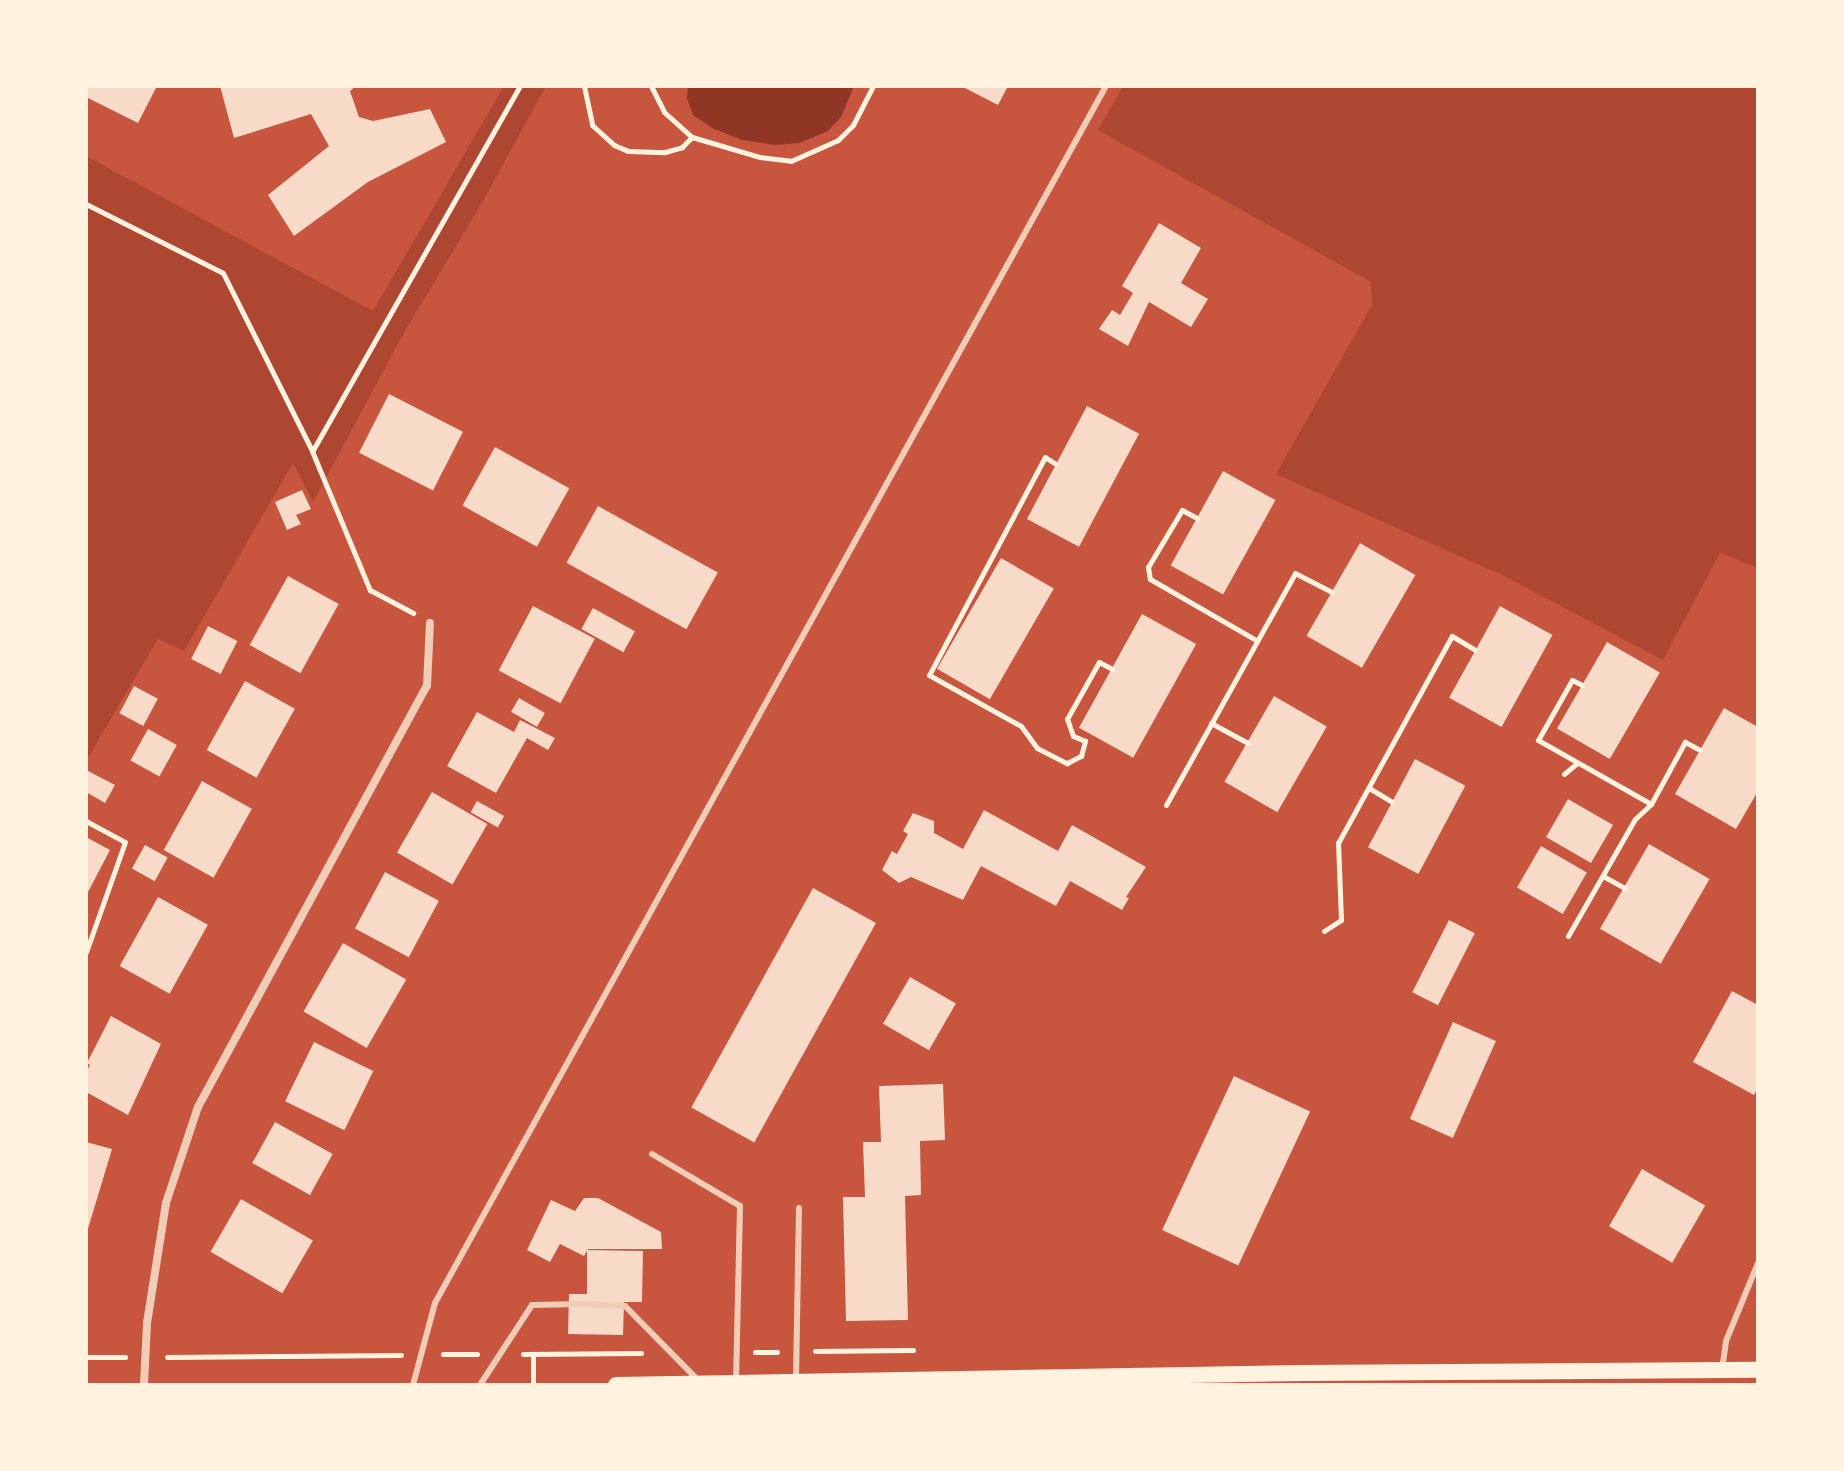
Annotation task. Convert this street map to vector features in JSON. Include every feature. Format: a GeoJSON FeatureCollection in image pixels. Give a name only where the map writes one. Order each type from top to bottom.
{"type":"FeatureCollection","features":[{"type":"Feature","properties":{"kind":"main road"},"geometry":{"type":"LineString","coordinates":[[616,1385],[700,1381],[1758,1370]]}},
{"type":"Feature","properties":{"kind":"street"},"geometry":{"type":"LineString","coordinates":[[144,1385],[147,1323],[166,1203],[198,1107],[427,686],[430,623]]}},
{"type":"Feature","properties":{"kind":"lane"},"geometry":{"type":"LineString","coordinates":[[413,1385],[435,1303],[1106,86]]}},
{"type":"Feature","properties":{"kind":"lane"},"geometry":{"type":"LineString","coordinates":[[652,1154],[740,1206],[736,1381]]}},
{"type":"Feature","properties":{"kind":"lane"},"geometry":{"type":"LineString","coordinates":[[796,1380],[799,1208]]}},
{"type":"Feature","properties":{"kind":"lane"},"geometry":{"type":"LineString","coordinates":[[1722,1370],[1726,1341],[1758,1263]]}},
{"type":"Feature","properties":{"kind":"lane"},"geometry":{"type":"LineString","coordinates":[[480,1385],[532,1305],[581,1304],[625,1306],[700,1381]]}},
{"type":"Feature","properties":{"kind":"path"},"geometry":{"type":"LineString","coordinates":[[312,451],[520,86]]}},
{"type":"Feature","properties":{"kind":"path"},"geometry":{"type":"LineString","coordinates":[[584,86],[592,125],[614,145],[628,151],[665,152],[682,147],[692,137]]}},
{"type":"Feature","properties":{"kind":"path"},"geometry":{"type":"LineString","coordinates":[[651,86],[664,112],[692,137],[760,157],[791,161],[838,140],[853,125],[873,86]]}},
{"type":"Feature","properties":{"kind":"path"},"geometry":{"type":"LineString","coordinates":[[86,204],[223,273],[312,451],[370,590],[430,623]]}},
{"type":"Feature","properties":{"kind":"path"},"geometry":{"type":"LineString","coordinates":[[1056,464],[1045,457],[967,612],[929,675],[1021,726],[1037,748],[1067,763],[1081,756],[1085,741],[1073,736],[1067,719],[1099,662],[1112,669]]}},
{"type":"Feature","properties":{"kind":"path"},"geometry":{"type":"LineString","coordinates":[[1197,518],[1182,510],[1148,567],[1150,579],[1256,640]]}},
{"type":"Feature","properties":{"kind":"path"},"geometry":{"type":"LineString","coordinates":[[1166,805],[1295,573],[1332,592]]}},
{"type":"Feature","properties":{"kind":"path"},"geometry":{"type":"LineString","coordinates":[[1324,931],[1341,920],[1338,843],[1452,636],[1475,650]]}},
{"type":"Feature","properties":{"kind":"path"},"geometry":{"type":"LineString","coordinates":[[1582,685],[1572,680],[1538,740],[1651,804]]}},
{"type":"Feature","properties":{"kind":"path"},"geometry":{"type":"LineString","coordinates":[[1211,723],[1248,743]]}},
{"type":"Feature","properties":{"kind":"path"},"geometry":{"type":"LineString","coordinates":[[1568,936],[1635,819],[1651,804],[1685,742],[1700,750]]}},
{"type":"Feature","properties":{"kind":"path"},"geometry":{"type":"LineString","coordinates":[[1564,774],[1577,763]]}},
{"type":"Feature","properties":{"kind":"path"},"geometry":{"type":"LineString","coordinates":[[1369,788],[1391,801]]}},
{"type":"Feature","properties":{"kind":"path"},"geometry":{"type":"LineString","coordinates":[[86,821],[125,842],[86,952]]}},
{"type":"Feature","properties":{"kind":"path"},"geometry":{"type":"LineString","coordinates":[[1603,876],[1625,888]]}},
{"type":"Feature","properties":{"kind":"path"},"geometry":{"type":"LineString","coordinates":[[738,1352],[923,1350]]}},
{"type":"Feature","properties":{"kind":"path"},"geometry":{"type":"LineString","coordinates":[[86,1357],[671,1352]]}},
{"type":"Feature","properties":{"kind":"path"},"geometry":{"type":"LineString","coordinates":[[533,1354],[533,1385]]}},
{"type":"Feature","properties":{"kind":"shaded area"},"geometry":{"type":"Polygon","coordinates":[[[504,86],[546,86],[483,201],[406,329],[313,502],[293,463],[184,651],[158,639],[86,761],[86,156],[373,311],[504,86]]]}},
{"type":"Feature","properties":{"kind":"shaded area"},"geometry":{"type":"Polygon","coordinates":[[[688,86],[854,86],[841,117],[828,131],[799,143],[775,145],[742,140],[712,128],[693,115],[687,98],[688,86]]]}},
{"type":"Feature","properties":{"kind":"shaded area"},"geometry":{"type":"Polygon","coordinates":[[[1123,86],[1758,86],[1758,568],[1720,553],[1663,660],[1506,577],[1276,474],[1372,305],[1371,282],[1098,130],[1123,86]]]}},
{"type":"Feature","properties":{"kind":"building"},"geometry":{"type":"Polygon","coordinates":[[[86,86],[157,86],[138,123],[86,97],[86,86]]]}},
{"type":"Feature","properties":{"kind":"building"},"geometry":{"type":"Polygon","coordinates":[[[220,86],[356,86],[350,91],[359,117],[373,121],[430,109],[446,142],[368,182],[294,236],[268,195],[329,146],[311,114],[234,138],[220,86]]]}},
{"type":"Feature","properties":{"kind":"building"},"geometry":{"type":"Polygon","coordinates":[[[961,86],[1008,86],[998,105],[961,86]]]}},
{"type":"Feature","properties":{"kind":"building"},"geometry":{"type":"Polygon","coordinates":[[[1159,223],[1201,248],[1181,283],[1208,299],[1191,327],[1149,302],[1128,346],[1099,329],[1112,310],[1120,315],[1133,293],[1122,286],[1159,223]]]}},
{"type":"Feature","properties":{"kind":"building"},"geometry":{"type":"Polygon","coordinates":[[[389,394],[463,432],[433,490],[359,453],[389,394]]]}},
{"type":"Feature","properties":{"kind":"building"},"geometry":{"type":"Polygon","coordinates":[[[1087,406],[1139,434],[1079,547],[1027,519],[1087,406]]]}},
{"type":"Feature","properties":{"kind":"building"},"geometry":{"type":"Polygon","coordinates":[[[495,447],[569,488],[537,547],[463,506],[495,447]]]}},
{"type":"Feature","properties":{"kind":"building"},"geometry":{"type":"Polygon","coordinates":[[[1223,471],[1275,500],[1223,595],[1171,565],[1223,471]]]}},
{"type":"Feature","properties":{"kind":"building"},"geometry":{"type":"Polygon","coordinates":[[[302,490],[311,509],[296,515],[301,524],[287,530],[275,502],[302,490]]]}},
{"type":"Feature","properties":{"kind":"building"},"geometry":{"type":"Polygon","coordinates":[[[598,506],[718,572],[686,629],[566,563],[598,506]]]}},
{"type":"Feature","properties":{"kind":"building"},"geometry":{"type":"Polygon","coordinates":[[[1360,543],[1415,575],[1362,668],[1306,636],[1360,543]]]}},
{"type":"Feature","properties":{"kind":"building"},"geometry":{"type":"Polygon","coordinates":[[[1001,558],[1054,588],[990,699],[937,669],[1001,558]]]}},
{"type":"Feature","properties":{"kind":"building"},"geometry":{"type":"Polygon","coordinates":[[[288,576],[339,604],[300,673],[250,645],[288,576]]]}},
{"type":"Feature","properties":{"kind":"building"},"geometry":{"type":"Polygon","coordinates":[[[533,606],[595,639],[561,703],[499,670],[533,606]]]}},
{"type":"Feature","properties":{"kind":"building"},"geometry":{"type":"Polygon","coordinates":[[[1500,606],[1552,635],[1502,727],[1449,698],[1500,606]]]}},
{"type":"Feature","properties":{"kind":"building"},"geometry":{"type":"Polygon","coordinates":[[[593,608],[635,631],[623,652],[581,629],[593,608]]]}},
{"type":"Feature","properties":{"kind":"building"},"geometry":{"type":"Polygon","coordinates":[[[1142,614],[1196,644],[1133,758],[1079,728],[1142,614]]]}},
{"type":"Feature","properties":{"kind":"building"},"geometry":{"type":"Polygon","coordinates":[[[208,626],[237,641],[221,674],[191,659],[208,626]]]}},
{"type":"Feature","properties":{"kind":"building"},"geometry":{"type":"Polygon","coordinates":[[[1607,642],[1660,672],[1610,759],[1557,729],[1607,642]]]}},
{"type":"Feature","properties":{"kind":"building"},"geometry":{"type":"Polygon","coordinates":[[[245,681],[295,709],[257,778],[207,750],[245,681]]]}},
{"type":"Feature","properties":{"kind":"building"},"geometry":{"type":"Polygon","coordinates":[[[134,686],[158,699],[143,726],[119,713],[134,686]]]}},
{"type":"Feature","properties":{"kind":"building"},"geometry":{"type":"Polygon","coordinates":[[[1274,696],[1327,727],[1277,812],[1224,782],[1274,696]]]}},
{"type":"Feature","properties":{"kind":"building"},"geometry":{"type":"Polygon","coordinates":[[[519,698],[545,713],[537,727],[511,712],[519,698]]]}},
{"type":"Feature","properties":{"kind":"building"},"geometry":{"type":"Polygon","coordinates":[[[1724,708],[1758,727],[1758,791],[1736,829],[1675,794],[1724,708]]]}},
{"type":"Feature","properties":{"kind":"building"},"geometry":{"type":"Polygon","coordinates":[[[477,712],[514,732],[520,720],[555,738],[548,750],[527,738],[496,793],[447,766],[477,712]]]}},
{"type":"Feature","properties":{"kind":"building"},"geometry":{"type":"Polygon","coordinates":[[[148,729],[177,745],[159,776],[131,760],[148,729]]]}},
{"type":"Feature","properties":{"kind":"building"},"geometry":{"type":"Polygon","coordinates":[[[1415,759],[1465,786],[1418,874],[1368,847],[1415,759]]]}},
{"type":"Feature","properties":{"kind":"building"},"geometry":{"type":"Polygon","coordinates":[[[88,771],[115,785],[105,803],[86,792],[88,771]]]}},
{"type":"Feature","properties":{"kind":"building"},"geometry":{"type":"Polygon","coordinates":[[[202,781],[252,809],[214,878],[164,850],[202,781]]]}},
{"type":"Feature","properties":{"kind":"building"},"geometry":{"type":"Polygon","coordinates":[[[432,792],[487,824],[452,885],[397,853],[432,792]]]}},
{"type":"Feature","properties":{"kind":"building"},"geometry":{"type":"Polygon","coordinates":[[[1568,799],[1613,825],[1591,863],[1546,837],[1568,799]]]}},
{"type":"Feature","properties":{"kind":"building"},"geometry":{"type":"Polygon","coordinates":[[[477,801],[504,816],[498,827],[471,812],[477,801]]]}},
{"type":"Feature","properties":{"kind":"building"},"geometry":{"type":"Polygon","coordinates":[[[984,810],[1058,851],[1072,825],[1146,867],[1126,897],[1129,898],[1122,910],[1070,881],[1056,906],[981,866],[963,900],[911,877],[899,883],[882,870],[892,851],[897,854],[908,834],[903,831],[913,813],[934,821],[934,833],[963,849],[984,810]]]}},
{"type":"Feature","properties":{"kind":"building"},"geometry":{"type":"Polygon","coordinates":[[[86,837],[110,850],[86,896],[86,837]]]}},
{"type":"Feature","properties":{"kind":"building"},"geometry":{"type":"Polygon","coordinates":[[[1649,844],[1710,879],[1661,964],[1600,929],[1649,844]]]}},
{"type":"Feature","properties":{"kind":"building"},"geometry":{"type":"Polygon","coordinates":[[[145,845],[168,858],[155,881],[132,869],[145,845]]]}},
{"type":"Feature","properties":{"kind":"building"},"geometry":{"type":"Polygon","coordinates":[[[1541,846],[1587,872],[1563,914],[1517,888],[1541,846]]]}},
{"type":"Feature","properties":{"kind":"building"},"geometry":{"type":"Polygon","coordinates":[[[385,872],[439,901],[409,957],[355,929],[385,872]]]}},
{"type":"Feature","properties":{"kind":"building"},"geometry":{"type":"Polygon","coordinates":[[[813,888],[876,923],[754,1142],[691,1108],[813,888]]]}},
{"type":"Feature","properties":{"kind":"building"},"geometry":{"type":"Polygon","coordinates":[[[158,897],[208,925],[170,994],[120,966],[158,897]]]}},
{"type":"Feature","properties":{"kind":"building"},"geometry":{"type":"Polygon","coordinates":[[[1449,920],[1475,933],[1438,1005],[1412,992],[1449,920]]]}},
{"type":"Feature","properties":{"kind":"building"},"geometry":{"type":"Polygon","coordinates":[[[343,943],[406,980],[367,1048],[304,1011],[343,943]]]}},
{"type":"Feature","properties":{"kind":"building"},"geometry":{"type":"Polygon","coordinates":[[[910,977],[956,1004],[929,1050],[883,1024],[910,977]]]}},
{"type":"Feature","properties":{"kind":"building"},"geometry":{"type":"Polygon","coordinates":[[[1732,991],[1758,1005],[1758,1087],[1754,1095],[1693,1062],[1732,991]]]}},
{"type":"Feature","properties":{"kind":"building"},"geometry":{"type":"Polygon","coordinates":[[[111,1016],[161,1044],[128,1115],[86,1092],[86,1072],[90,1065],[87,1063],[111,1016]]]}},
{"type":"Feature","properties":{"kind":"building"},"geometry":{"type":"Polygon","coordinates":[[[1453,1022],[1496,1041],[1453,1138],[1410,1119],[1453,1022]]]}},
{"type":"Feature","properties":{"kind":"building"},"geometry":{"type":"Polygon","coordinates":[[[314,1042],[373,1071],[344,1130],[285,1101],[314,1042]]]}},
{"type":"Feature","properties":{"kind":"building"},"geometry":{"type":"Polygon","coordinates":[[[1234,1076],[1310,1111],[1238,1266],[1162,1230],[1234,1076]]]}},
{"type":"Feature","properties":{"kind":"building"},"geometry":{"type":"Polygon","coordinates":[[[943,1084],[945,1140],[920,1141],[921,1195],[905,1196],[908,1320],[846,1321],[843,1197],[865,1197],[863,1142],[881,1142],[879,1086],[943,1084]]]}},
{"type":"Feature","properties":{"kind":"building"},"geometry":{"type":"Polygon","coordinates":[[[275,1122],[333,1154],[310,1195],[252,1163],[275,1122]]]}},
{"type":"Feature","properties":{"kind":"building"},"geometry":{"type":"Polygon","coordinates":[[[86,1142],[112,1149],[87,1232],[86,1232],[86,1142]]]}},
{"type":"Feature","properties":{"kind":"building"},"geometry":{"type":"Polygon","coordinates":[[[1642,1169],[1705,1206],[1672,1263],[1609,1226],[1642,1169]]]}},
{"type":"Feature","properties":{"kind":"building"},"geometry":{"type":"Polygon","coordinates":[[[584,1198],[598,1198],[661,1232],[662,1249],[588,1249],[584,1256],[560,1244],[550,1262],[527,1250],[551,1200],[575,1211],[584,1198]]]}},
{"type":"Feature","properties":{"kind":"building"},"geometry":{"type":"Polygon","coordinates":[[[241,1199],[313,1240],[282,1293],[210,1252],[241,1199]]]}},
{"type":"Feature","properties":{"kind":"building"},"geometry":{"type":"Polygon","coordinates":[[[587,1250],[643,1251],[642,1302],[624,1302],[623,1335],[568,1334],[569,1294],[587,1294],[587,1250]]]}}]}
